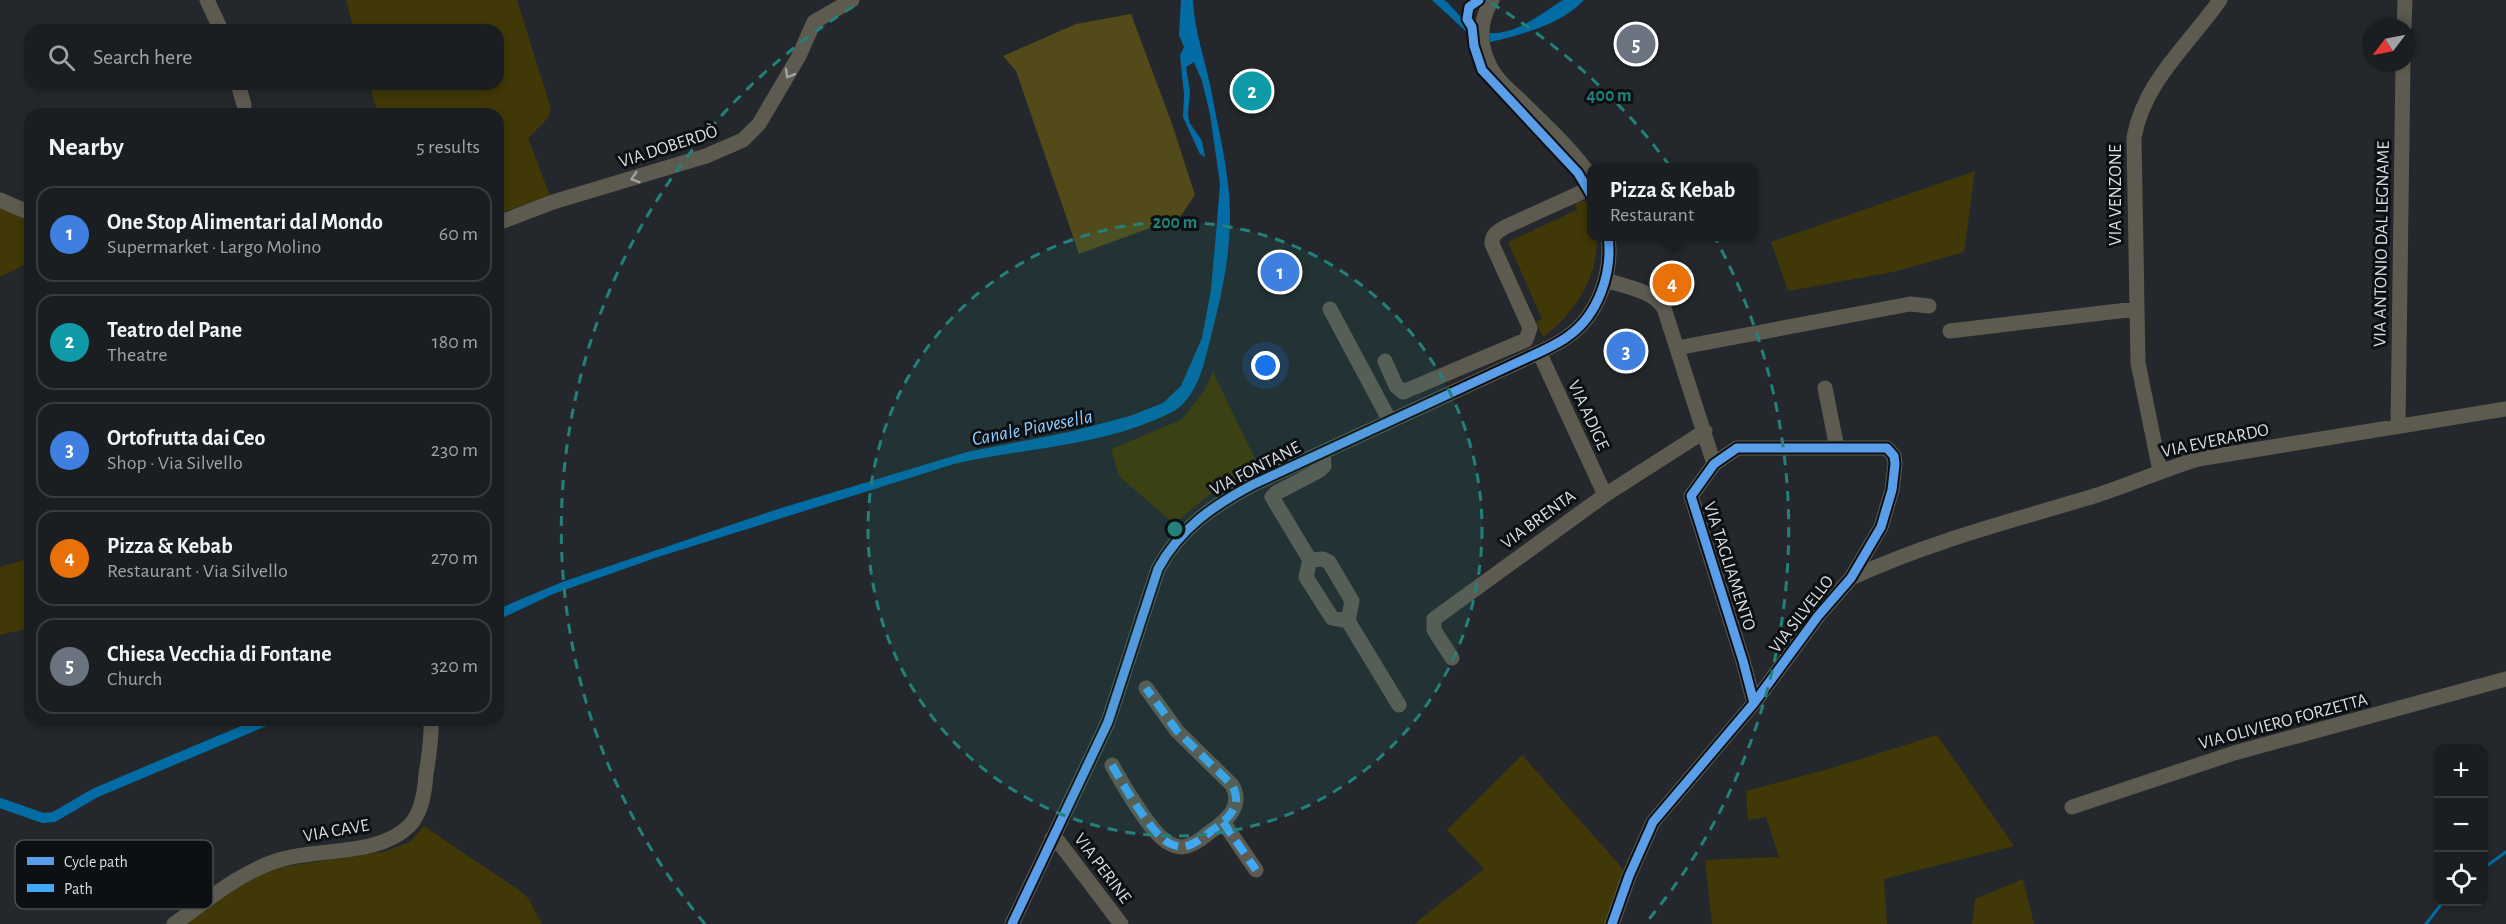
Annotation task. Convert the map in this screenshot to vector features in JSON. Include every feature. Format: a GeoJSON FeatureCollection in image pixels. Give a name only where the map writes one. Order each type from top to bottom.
{"type":"FeatureCollection","features":[{"type":"Feature","properties":{"kind":"street"},"geometry":{"type":"LineString","coordinates":[[207,0],[218,24]]}},
{"type":"Feature","properties":{"kind":"street","name":"VIA DOBERDÒ"},"geometry":{"type":"LineString","coordinates":[[504,221],[553,202],[706,156],[743,140],[759,124],[799,56],[814,22],[852,0]]}},
{"type":"Feature","properties":{"kind":"street"},"geometry":{"type":"LineString","coordinates":[[1492,0],[1481,27],[1482,44],[1488,63],[1498,78],[1587,173]]}},
{"type":"Feature","properties":{"kind":"street","name":"VIA VENZONE"},"geometry":{"type":"LineString","coordinates":[[2160,471],[2138,363],[2133,162],[2136,124],[2153,87],[2220,0]]}},
{"type":"Feature","properties":{"kind":"street"},"geometry":{"type":"LineString","coordinates":[[2404,0],[2404,18]]}},
{"type":"Feature","properties":{"kind":"street","name":"VIA ANTONIO DAL LEGNAME"},"geometry":{"type":"LineString","coordinates":[[2398,426],[2403,72]]}},
{"type":"Feature","properties":{"kind":"street"},"geometry":{"type":"LineString","coordinates":[[240,90],[244,105]]}},
{"type":"Feature","properties":{"kind":"street"},"geometry":{"type":"LineString","coordinates":[[1385,362],[1396,386],[1403,392],[1526,340],[1530,328],[1492,244],[1494,233],[1587,190]]}},
{"type":"Feature","properties":{"kind":"street"},"geometry":{"type":"LineString","coordinates":[[0,200],[24,210]]}},
{"type":"Feature","properties":{"kind":"street","name":"VIA FONTANE"},"geometry":{"type":"LineString","coordinates":[[1012,924],[1108,722],[1152,584],[1166,555],[1183,533],[1219,503],[1254,484],[1500,371],[1567,337],[1586,321],[1600,296],[1610,255],[1608,241]]}},
{"type":"Feature","properties":{"kind":"street"},"geometry":{"type":"LineString","coordinates":[[1605,280],[1648,294],[1659,301],[1705,431],[1725,456]]}},
{"type":"Feature","properties":{"kind":"street"},"geometry":{"type":"LineString","coordinates":[[1677,348],[1910,304],[1929,306]]}},
{"type":"Feature","properties":{"kind":"street"},"geometry":{"type":"LineString","coordinates":[[1330,309],[1390,421]]}},
{"type":"Feature","properties":{"kind":"street"},"geometry":{"type":"LineString","coordinates":[[1950,331],[2136,309]]}},
{"type":"Feature","properties":{"kind":"street","name":"VIA ADIGE"},"geometry":{"type":"LineString","coordinates":[[1539,352],[1605,495]]}},
{"type":"Feature","properties":{"kind":"street"},"geometry":{"type":"LineString","coordinates":[[1492,354],[1500,371]]}},
{"type":"Feature","properties":{"kind":"street"},"geometry":{"type":"LineString","coordinates":[[1825,388],[1836,448]]}},
{"type":"Feature","properties":{"kind":"street","name":"VIA EVERARDO"},"geometry":{"type":"LineString","coordinates":[[1851,578],[1906,555],[2118,488],[2160,471],[2235,452],[2506,409]]}},
{"type":"Feature","properties":{"kind":"street"},"geometry":{"type":"LineString","coordinates":[[1705,431],[1720,444],[1725,456]]}},
{"type":"Feature","properties":{"kind":"street","name":"VIA BRENTA"},"geometry":{"type":"LineString","coordinates":[[1452,658],[1434,630],[1434,619],[1605,495],[1705,431]]}},
{"type":"Feature","properties":{"kind":"street","name":"VIA SILVELLO"},"geometry":{"type":"LineString","coordinates":[[1612,924],[1648,830],[1754,703],[1818,616],[1851,578],[1881,526],[1892,490],[1895,464],[1894,456],[1887,448],[1836,448],[1725,456]]}},
{"type":"Feature","properties":{"kind":"street"},"geometry":{"type":"LineString","coordinates":[[1272,497],[1320,470],[1324,466],[1323,452]]}},
{"type":"Feature","properties":{"kind":"street","name":"VIA TAGLIAMENTO"},"geometry":{"type":"LineString","coordinates":[[1725,456],[1691,496],[1754,703]]}},
{"type":"Feature","properties":{"kind":"street"},"geometry":{"type":"LineString","coordinates":[[1254,484],[1272,497],[1310,560],[1306,577],[1329,614],[1337,621],[1348,621]]}},
{"type":"Feature","properties":{"kind":"street","name":"VIA EVERARDO"},"geometry":{"type":"LineString","coordinates":[[1874,538],[1878,550],[1882,553],[1906,555]]}},
{"type":"Feature","properties":{"kind":"street"},"geometry":{"type":"LineString","coordinates":[[1310,560],[1323,559],[1329,562],[1352,601],[1348,621],[1399,705]]}},
{"type":"Feature","properties":{"kind":"street","name":"VIA TAGLIAMENTO"},"geometry":{"type":"LineString","coordinates":[[1743,661],[1754,680],[1762,683],[1770,681]]}},
{"type":"Feature","properties":{"kind":"street","name":"VIA OLIVIERO FORZETTA"},"geometry":{"type":"LineString","coordinates":[[2072,807],[2234,753],[2506,679]]}},
{"type":"Feature","properties":{"kind":"street"},"geometry":{"type":"LineString","coordinates":[[1112,765],[1155,830],[1167,842],[1181,847],[1196,842],[1232,815],[1237,794],[1232,785],[1177,731],[1146,688]]}},
{"type":"Feature","properties":{"kind":"street","name":"VIA CAVE"},"geometry":{"type":"LineString","coordinates":[[213,896],[260,867],[316,852],[374,844],[387,840],[409,825],[421,802],[425,785],[430,726]]}},
{"type":"Feature","properties":{"kind":"street"},"geometry":{"type":"LineString","coordinates":[[1223,822],[1256,870]]}},
{"type":"Feature","properties":{"kind":"street","name":"VIA PERINE"},"geometry":{"type":"LineString","coordinates":[[1052,838],[1058,841],[1121,924]]}},
{"type":"Feature","properties":{"kind":"street","name":"VIA CAVE"},"geometry":{"type":"LineString","coordinates":[[174,924],[195,909]]}},
{"type":"Feature","properties":{"kind":"shaded area"},"geometry":{"type":"Polygon","coordinates":[[[346,0],[517,0],[551,109],[548,118],[528,138],[550,196],[504,212],[504,108],[376,108],[371,90],[504,90],[504,24],[352,24],[346,0]]]}},
{"type":"Feature","properties":{"kind":"shaded area"},"geometry":{"type":"Polygon","coordinates":[[[1131,14],[1172,124],[1195,195],[1180,217],[1079,254],[1016,71],[1003,56],[1076,24],[1131,14]]]}},
{"type":"Feature","properties":{"kind":"shaded area"},"geometry":{"type":"Polygon","coordinates":[[[1975,171],[1964,252],[1893,272],[1788,291],[1771,242],[1975,171]]]}},
{"type":"Feature","properties":{"kind":"shaded area"},"geometry":{"type":"Polygon","coordinates":[[[1587,202],[1587,241],[1597,241],[1593,267],[1589,280],[1574,306],[1543,337],[1536,322],[1542,319],[1508,242],[1577,210],[1575,204],[1587,202]]]}},
{"type":"Feature","properties":{"kind":"shaded area"},"geometry":{"type":"Polygon","coordinates":[[[0,207],[24,219],[24,265],[0,277],[0,207]]]}},
{"type":"Feature","properties":{"kind":"shaded area"},"geometry":{"type":"Polygon","coordinates":[[[1213,372],[1260,469],[1210,494],[1174,524],[1119,476],[1111,449],[1181,420],[1205,390],[1213,372]]]}},
{"type":"Feature","properties":{"kind":"shaded area"},"geometry":{"type":"Polygon","coordinates":[[[24,560],[24,629],[0,635],[0,567],[24,560]]]}},
{"type":"Feature","properties":{"kind":"shaded area"},"geometry":{"type":"Polygon","coordinates":[[[1937,735],[2014,846],[1884,879],[1887,924],[1712,924],[1705,860],[1779,857],[1766,817],[1748,820],[1746,791],[1832,768],[1937,735]]]}},
{"type":"Feature","properties":{"kind":"shaded area"},"geometry":{"type":"Polygon","coordinates":[[[1522,755],[1623,869],[1608,924],[1414,924],[1484,869],[1447,830],[1522,755]]]}},
{"type":"Feature","properties":{"kind":"shaded area"},"geometry":{"type":"Polygon","coordinates":[[[424,826],[520,891],[528,898],[542,924],[186,924],[207,909],[213,909],[213,905],[250,879],[274,868],[383,852],[410,842],[424,826]]]}},
{"type":"Feature","properties":{"kind":"shaded area"},"geometry":{"type":"Polygon","coordinates":[[[2023,879],[2034,924],[1972,924],[1975,899],[2023,879]]]}},
{"type":"Feature","properties":{"kind":"water"},"geometry":{"type":"Polygon","coordinates":[[[1181,0],[1193,0],[1223,152],[1230,215],[1224,278],[1205,360],[1198,381],[1179,407],[1145,424],[1118,433],[954,464],[658,557],[553,594],[504,617],[504,606],[562,582],[778,509],[967,452],[1069,432],[1130,416],[1163,403],[1181,386],[1202,338],[1211,290],[1220,184],[1210,114],[1202,81],[1194,62],[1186,67],[1190,91],[1189,122],[1202,141],[1205,157],[1200,154],[1183,117],[1184,94],[1180,56],[1184,47],[1179,35],[1181,0]]]}},
{"type":"Feature","properties":{"kind":"water"},"geometry":{"type":"Polygon","coordinates":[[[1432,0],[1444,0],[1448,3],[1470,27],[1470,35],[1432,0]]]}},
{"type":"Feature","properties":{"kind":"water"},"geometry":{"type":"Polygon","coordinates":[[[1563,0],[1584,0],[1564,16],[1552,22],[1528,32],[1490,42],[1489,33],[1509,31],[1518,27],[1563,0]]]}},
{"type":"Feature","properties":{"kind":"waterway","name":"Canale Piavesella"},"geometry":{"type":"LineString","coordinates":[[0,803],[43,818],[54,817],[95,793],[254,726]]}},
{"type":"Feature","properties":{"kind":"waterway"},"geometry":{"type":"LineString","coordinates":[[2488,865],[2506,852]]}},
{"type":"Feature","properties":{"kind":"waterway"},"geometry":{"type":"LineString","coordinates":[[2426,924],[2440,906]]}},
{"type":"Feature","properties":{"kind":"marked path"},"geometry":{"type":"LineString","coordinates":[[1112,765],[1146,820],[1162,838],[1174,845],[1181,847],[1198,841],[1226,820],[1234,808],[1236,801],[1232,785],[1177,731],[1146,688]]}},
{"type":"Feature","properties":{"kind":"marked path"},"geometry":{"type":"LineString","coordinates":[[1223,822],[1256,870]]}},
{"type":"Feature","properties":{"kind":"cycle path"},"geometry":{"type":"LineString","coordinates":[[1479,0],[1469,7],[1467,19],[1472,27],[1474,46],[1482,70],[1578,173],[1587,188]]}},
{"type":"Feature","properties":{"kind":"cycle path"},"geometry":{"type":"LineString","coordinates":[[1012,924],[1108,722],[1158,569],[1177,541],[1212,509],[1254,484],[1544,350],[1567,337],[1578,328],[1595,306],[1605,279],[1608,241]]}},
{"type":"Feature","properties":{"kind":"cycle path"},"geometry":{"type":"LineString","coordinates":[[1612,924],[1629,876],[1653,822],[1754,703],[1818,616],[1851,578],[1881,527],[1892,490],[1895,464],[1894,456],[1887,448],[1737,448],[1714,464],[1691,496],[1754,703]]}},
{"type":"Feature","properties":{"kind":"place","name":"Chiesa Vecchia di Fontane"},"geometry":{"type":"Point","coordinates":[1636,44]}},
{"type":"Feature","properties":{"kind":"place","name":"Teatro del Pane"},"geometry":{"type":"Point","coordinates":[1252,91]}},
{"type":"Feature","properties":{"kind":"place","name":"One Stop Alimentari dal Mondo"},"geometry":{"type":"Point","coordinates":[1280,272]}},
{"type":"Feature","properties":{"kind":"place","name":"Pizza & Kebab"},"geometry":{"type":"Point","coordinates":[1672,283]}},
{"type":"Feature","properties":{"kind":"place","name":"Ortofrutta dai Ceo"},"geometry":{"type":"Point","coordinates":[1626,351]}}]}
